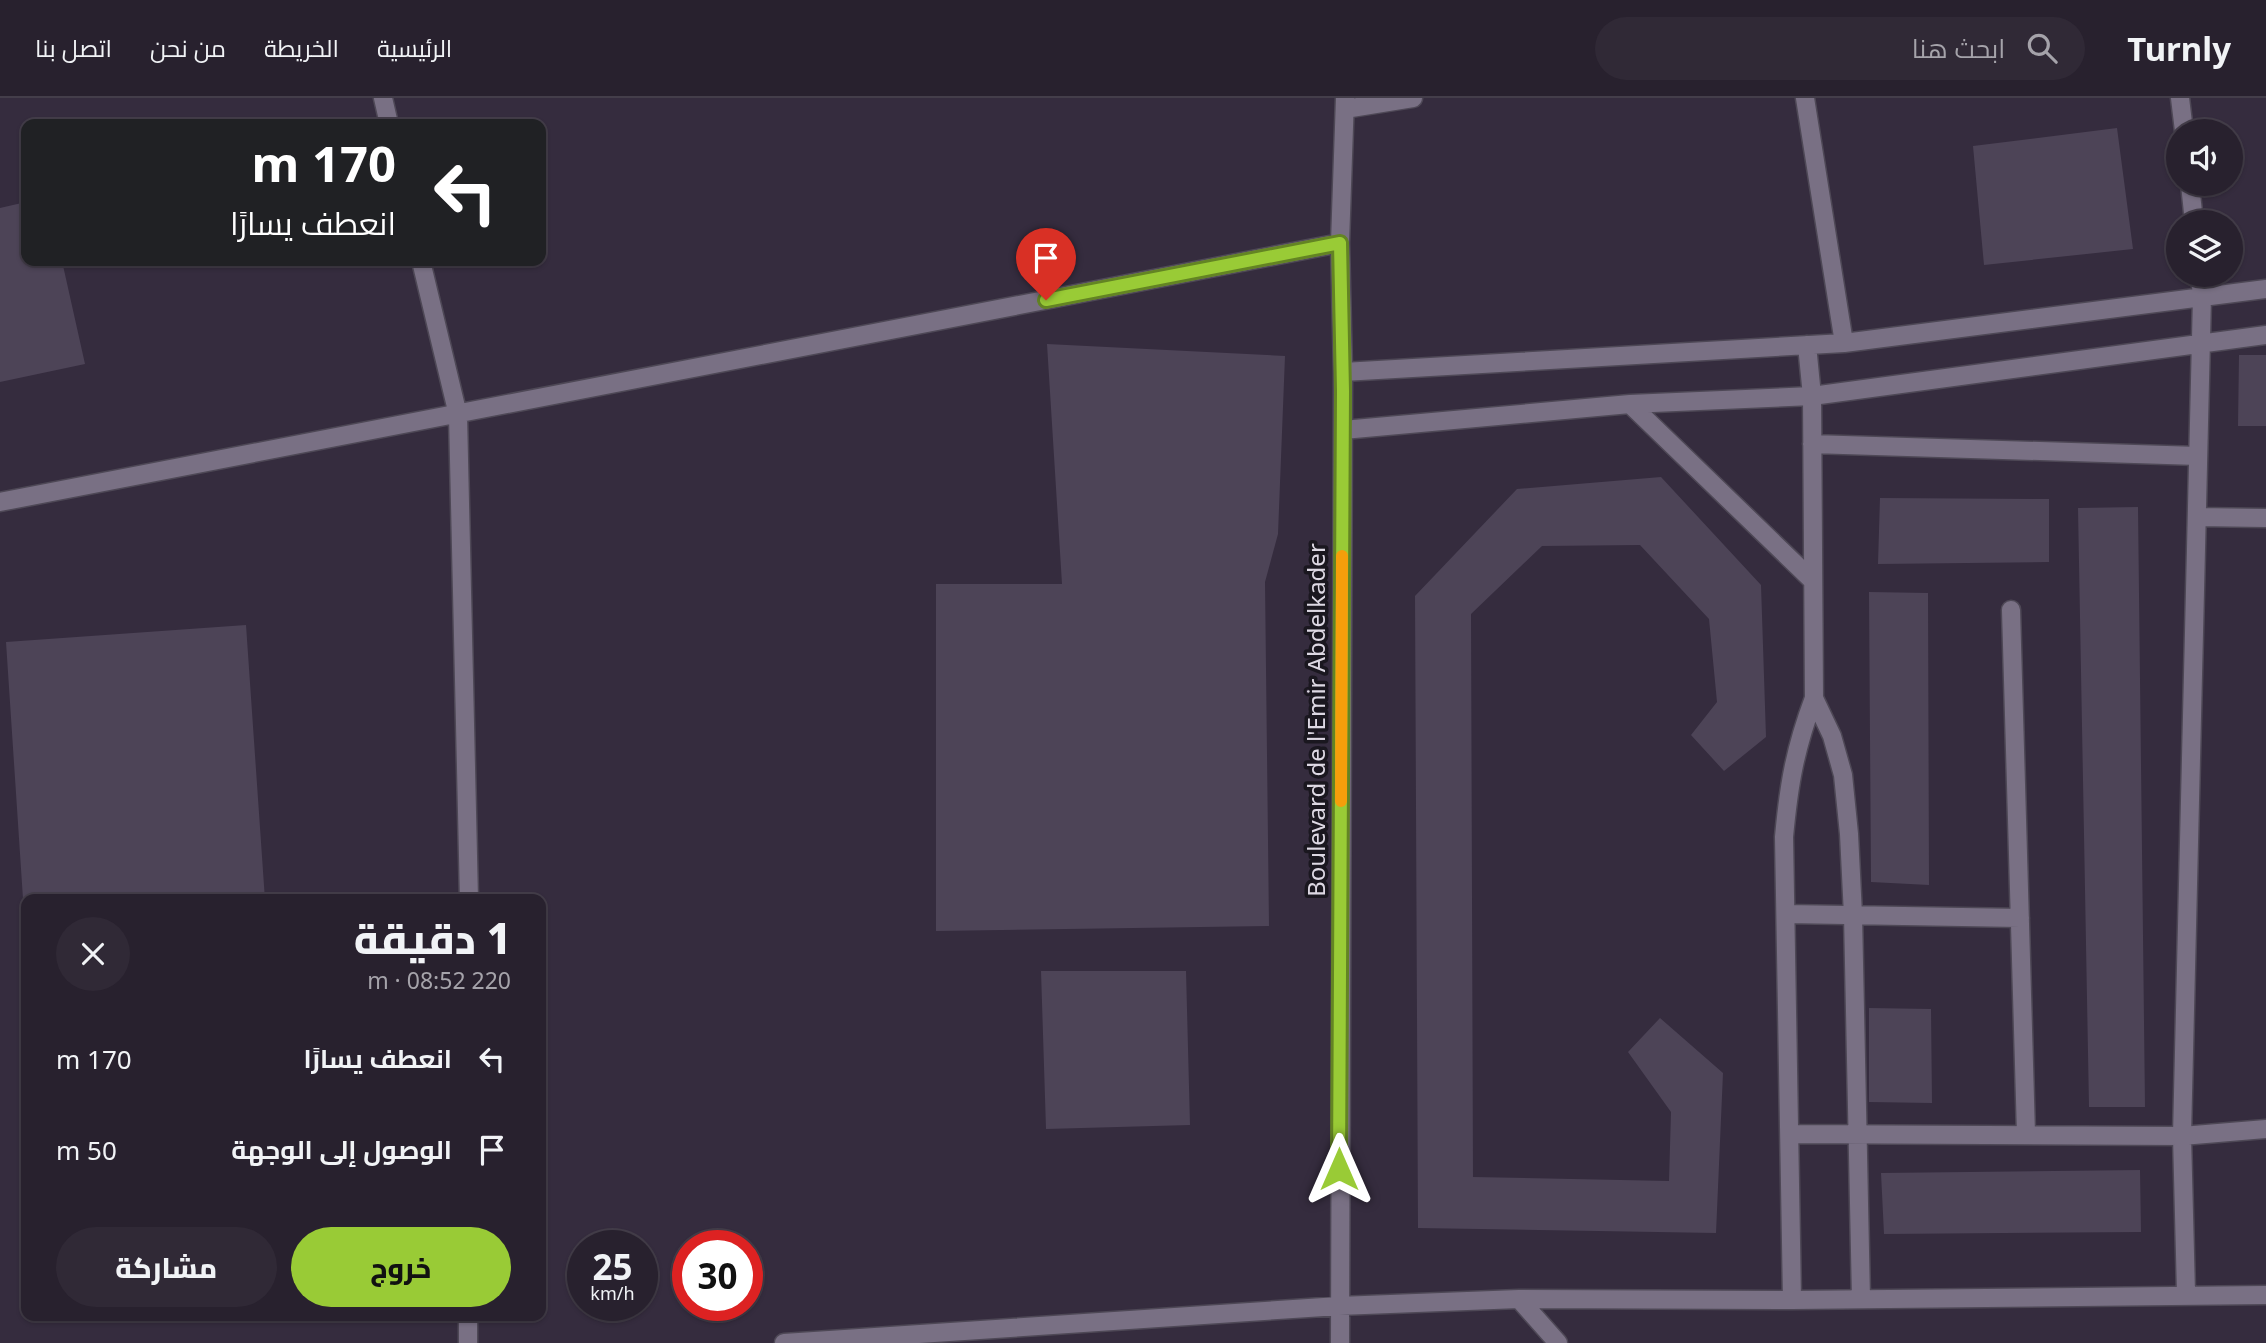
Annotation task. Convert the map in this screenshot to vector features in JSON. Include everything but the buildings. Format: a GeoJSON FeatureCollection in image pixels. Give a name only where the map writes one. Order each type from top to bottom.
{"type":"FeatureCollection","features":[{"type":"Feature","properties":{"kind":"street"},"geometry":{"type":"LineString","coordinates":[[383,98],[388,119]]}},
{"type":"Feature","properties":{"kind":"street"},"geometry":{"type":"LineString","coordinates":[[1345,104],[1413,98]]}},
{"type":"Feature","properties":{"kind":"street"},"geometry":{"type":"LineString","coordinates":[[1804,98],[1844,344]]}},
{"type":"Feature","properties":{"kind":"street"},"geometry":{"type":"LineString","coordinates":[[2180,98],[2183,119]]}},
{"type":"Feature","properties":{"kind":"street","name":"Boulevard de l'Emir Abdelkader"},"geometry":{"type":"LineString","coordinates":[[1340,1343],[1343,372],[1340,243],[1345,104]]}},
{"type":"Feature","properties":{"kind":"street"},"geometry":{"type":"LineString","coordinates":[[0,502],[1340,243]]}},
{"type":"Feature","properties":{"kind":"street"},"geometry":{"type":"LineString","coordinates":[[422,266],[458,415],[469,894]]}},
{"type":"Feature","properties":{"kind":"street"},"geometry":{"type":"LineString","coordinates":[[2186,1293],[2182,1136],[2201,287]]}},
{"type":"Feature","properties":{"kind":"street"},"geometry":{"type":"LineString","coordinates":[[1343,372],[1844,344],[2266,289]]}},
{"type":"Feature","properties":{"kind":"street"},"geometry":{"type":"LineString","coordinates":[[1343,430],[1630,404],[1812,396],[2266,335]]}},
{"type":"Feature","properties":{"kind":"street"},"geometry":{"type":"LineString","coordinates":[[1791,1300],[1791,1134],[1784,837],[1789,778],[1799,738],[1814,698],[1812,396],[1807,345]]}},
{"type":"Feature","properties":{"kind":"street"},"geometry":{"type":"LineString","coordinates":[[1630,404],[1814,581]]}},
{"type":"Feature","properties":{"kind":"street"},"geometry":{"type":"LineString","coordinates":[[1812,444],[2198,456]]}},
{"type":"Feature","properties":{"kind":"street"},"geometry":{"type":"LineString","coordinates":[[2197,517],[2266,518]]}},
{"type":"Feature","properties":{"kind":"street"},"geometry":{"type":"LineString","coordinates":[[2011,610],[2026,1134]]}},
{"type":"Feature","properties":{"kind":"street"},"geometry":{"type":"LineString","coordinates":[[1814,698],[1832,736],[1843,775],[1853,915],[1861,1299]]}},
{"type":"Feature","properties":{"kind":"street"},"geometry":{"type":"LineString","coordinates":[[1787,914],[2020,918]]}},
{"type":"Feature","properties":{"kind":"street"},"geometry":{"type":"LineString","coordinates":[[1791,1134],[2182,1136],[2266,1129]]}},
{"type":"Feature","properties":{"kind":"street"},"geometry":{"type":"LineString","coordinates":[[784,1343],[1339,1306],[1519,1299],[1791,1300],[2186,1293],[2266,1295]]}},
{"type":"Feature","properties":{"kind":"street"},"geometry":{"type":"LineString","coordinates":[[1519,1299],[1558,1343]]}},
{"type":"Feature","properties":{"kind":"street"},"geometry":{"type":"LineString","coordinates":[[468,1321],[468,1343]]}},
{"type":"Feature","properties":{"kind":"slow traffic"},"geometry":{"type":"LineString","coordinates":[[1341,801],[1342,556]]}},
{"type":"Feature","properties":{"kind":"route"},"geometry":{"type":"LineString","coordinates":[[1046,300],[1340,243],[1343,391],[1339,1169]]}}]}
